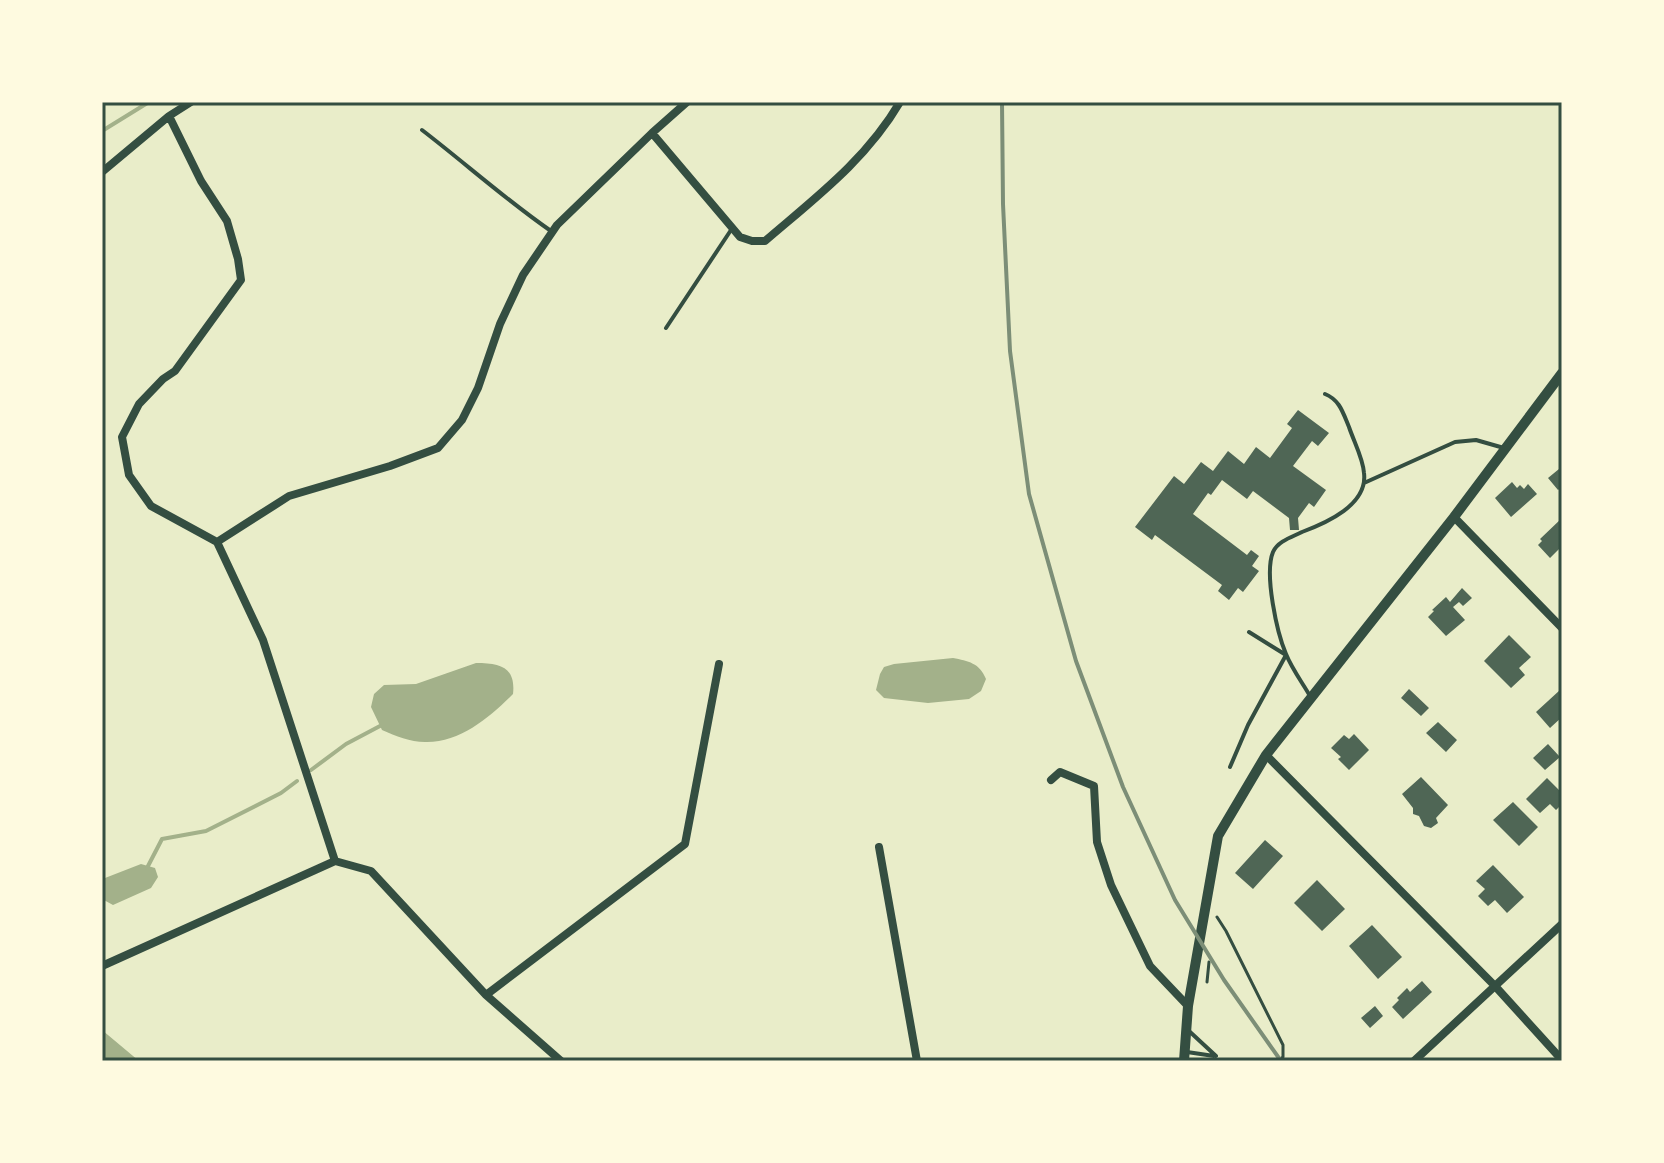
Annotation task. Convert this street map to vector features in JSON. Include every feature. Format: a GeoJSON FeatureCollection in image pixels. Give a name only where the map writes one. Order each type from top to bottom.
{"type":"FeatureCollection","features":[{"type":"Feature","properties":{"kind":"street"},"geometry":{"type":"LineString","coordinates":[[102,172],[169,116],[191,102]]}},
{"type":"Feature","properties":{"kind":"street"},"geometry":{"type":"LineString","coordinates":[[652,133],[740,237],[765,241],[845,173],[887,124],[900,102]]}},
{"type":"Feature","properties":{"kind":"street"},"geometry":{"type":"LineString","coordinates":[[217,542],[289,496],[390,466],[438,448],[462,420],[523,275],[557,225],[679,104]]}},
{"type":"Feature","properties":{"kind":"street"},"geometry":{"type":"LineString","coordinates":[[169,116],[201,181],[227,221],[241,280],[175,371],[139,404],[122,437],[129,475],[151,506],[217,542],[263,640],[335,861]]}},
{"type":"Feature","properties":{"kind":"street"},"geometry":{"type":"LineString","coordinates":[[1184,1056],[1188,1006],[1218,836],[1266,755],[1454,517],[1562,373]]}},
{"type":"Feature","properties":{"kind":"street"},"geometry":{"type":"LineString","coordinates":[[1454,517],[1562,628]]}},
{"type":"Feature","properties":{"kind":"street"},"geometry":{"type":"LineString","coordinates":[[486,995],[685,844],[719,664]]}},
{"type":"Feature","properties":{"kind":"street"},"geometry":{"type":"LineString","coordinates":[[1266,755],[1495,986],[1562,1060]]}},
{"type":"Feature","properties":{"kind":"street"},"geometry":{"type":"LineString","coordinates":[[1051,780],[1060,772],[1094,786],[1097,842],[1111,885],[1150,966],[1188,1006]]}},
{"type":"Feature","properties":{"kind":"street"},"geometry":{"type":"LineString","coordinates":[[879,847],[917,1061]]}},
{"type":"Feature","properties":{"kind":"street"},"geometry":{"type":"LineString","coordinates":[[102,966],[335,861],[371,871],[486,995],[561,1061]]}},
{"type":"Feature","properties":{"kind":"street"},"geometry":{"type":"LineString","coordinates":[[1414,1061],[1562,924]]}},
{"type":"Feature","properties":{"kind":"lane"},"geometry":{"type":"LineString","coordinates":[[422,130],[521,211],[553,232]]}},
{"type":"Feature","properties":{"kind":"lane"},"geometry":{"type":"LineString","coordinates":[[666,328],[733,228]]}},
{"type":"Feature","properties":{"kind":"lane"},"geometry":{"type":"LineString","coordinates":[[1311,698],[1286,655],[1279,632],[1271,593],[1271,564],[1273,551],[1287,538],[1341,513],[1354,500],[1364,483],[1364,471],[1342,408],[1333,397],[1325,394]]}},
{"type":"Feature","properties":{"kind":"lane"},"geometry":{"type":"LineString","coordinates":[[1364,483],[1455,442],[1476,440],[1505,448]]}},
{"type":"Feature","properties":{"kind":"lane"},"geometry":{"type":"LineString","coordinates":[[1249,632],[1286,655]]}},
{"type":"Feature","properties":{"kind":"lane"},"geometry":{"type":"LineString","coordinates":[[1230,767],[1248,725],[1286,655]]}},
{"type":"Feature","properties":{"kind":"lane"},"geometry":{"type":"LineString","coordinates":[[1184,1056],[1216,1056],[1186,1028]]}},
{"type":"Feature","properties":{"kind":"path"},"geometry":{"type":"LineString","coordinates":[[1217,917],[1283,1045],[1283,1057],[1278,1061]]}},
{"type":"Feature","properties":{"kind":"path"},"geometry":{"type":"LineString","coordinates":[[1207,982],[1210,957]]}},
{"type":"Feature","properties":{"kind":"shaded area"},"geometry":{"type":"Polygon","coordinates":[[[953,658],[977,666],[986,679],[981,691],[969,699],[928,703],[884,698],[876,690],[884,667],[953,658]]]}},
{"type":"Feature","properties":{"kind":"shaded area"},"geometry":{"type":"Polygon","coordinates":[[[476,663],[505,668],[513,685],[513,694],[484,720],[462,733],[438,741],[414,741],[382,730],[371,707],[374,694],[384,685],[416,684],[476,663]]]}},
{"type":"Feature","properties":{"kind":"shaded area"},"geometry":{"type":"Polygon","coordinates":[[[141,864],[155,868],[158,877],[151,888],[113,905],[102,899],[102,882],[105,878],[141,864]]]}},
{"type":"Feature","properties":{"kind":"shaded area"},"geometry":{"type":"Polygon","coordinates":[[[102,1030],[139,1061],[102,1061],[102,1030]]]}},
{"type":"Feature","properties":{"kind":"building"},"geometry":{"type":"Polygon","coordinates":[[[1298,410],[1329,433],[1318,446],[1312,441],[1293,466],[1326,490],[1314,507],[1309,503],[1298,518],[1299,530],[1290,530],[1289,518],[1253,491],[1247,499],[1222,480],[1193,514],[1247,555],[1251,550],[1259,556],[1252,566],[1259,571],[1243,592],[1238,588],[1229,600],[1218,591],[1222,585],[1155,535],[1152,540],[1135,527],[1174,476],[1184,484],[1201,462],[1213,471],[1228,451],[1244,464],[1256,447],[1270,458],[1292,428],[1287,424],[1298,410]]]}},
{"type":"Feature","properties":{"kind":"building"},"geometry":{"type":"Polygon","coordinates":[[[1559,469],[1562,472],[1562,487],[1558,490],[1548,478],[1559,469]]]}},
{"type":"Feature","properties":{"kind":"building"},"geometry":{"type":"Polygon","coordinates":[[[1512,482],[1517,488],[1520,485],[1524,489],[1528,484],[1537,494],[1511,517],[1495,498],[1512,482]]]}},
{"type":"Feature","properties":{"kind":"building"},"geometry":{"type":"Polygon","coordinates":[[[1562,518],[1562,546],[1550,558],[1538,545],[1542,541],[1540,539],[1562,518]]]}},
{"type":"Feature","properties":{"kind":"building"},"geometry":{"type":"Polygon","coordinates":[[[1462,588],[1472,598],[1463,606],[1459,602],[1453,607],[1465,620],[1446,636],[1428,617],[1446,597],[1450,602],[1462,588]]]}},
{"type":"Feature","properties":{"kind":"building"},"geometry":{"type":"Polygon","coordinates":[[[1509,635],[1531,657],[1519,668],[1525,675],[1511,688],[1484,661],[1509,635]]]}},
{"type":"Feature","properties":{"kind":"building"},"geometry":{"type":"Polygon","coordinates":[[[1409,689],[1429,708],[1421,716],[1401,698],[1409,689]]]}},
{"type":"Feature","properties":{"kind":"building"},"geometry":{"type":"Polygon","coordinates":[[[1560,690],[1562,717],[1550,728],[1536,712],[1560,690]]]}},
{"type":"Feature","properties":{"kind":"building"},"geometry":{"type":"Polygon","coordinates":[[[1438,722],[1457,740],[1446,752],[1426,733],[1438,722]]]}},
{"type":"Feature","properties":{"kind":"building"},"geometry":{"type":"Polygon","coordinates":[[[1354,734],[1369,750],[1349,770],[1331,748],[1344,735],[1349,739],[1354,734]]]}},
{"type":"Feature","properties":{"kind":"building"},"geometry":{"type":"Polygon","coordinates":[[[1548,744],[1560,757],[1545,770],[1533,758],[1548,744]]]}},
{"type":"Feature","properties":{"kind":"building"},"geometry":{"type":"Polygon","coordinates":[[[1421,777],[1448,805],[1436,818],[1438,823],[1431,828],[1424,826],[1419,816],[1413,814],[1413,808],[1402,794],[1421,777]]]}},
{"type":"Feature","properties":{"kind":"building"},"geometry":{"type":"Polygon","coordinates":[[[1547,778],[1562,793],[1562,804],[1556,810],[1550,804],[1540,813],[1526,799],[1547,778]]]}},
{"type":"Feature","properties":{"kind":"building"},"geometry":{"type":"Polygon","coordinates":[[[1513,802],[1538,827],[1519,846],[1493,820],[1513,802]]]}},
{"type":"Feature","properties":{"kind":"building"},"geometry":{"type":"Polygon","coordinates":[[[1265,840],[1283,856],[1253,889],[1235,873],[1265,840]]]}},
{"type":"Feature","properties":{"kind":"building"},"geometry":{"type":"Polygon","coordinates":[[[1493,865],[1524,897],[1507,913],[1495,900],[1488,906],[1478,896],[1485,889],[1476,881],[1493,865]]]}},
{"type":"Feature","properties":{"kind":"building"},"geometry":{"type":"Polygon","coordinates":[[[1317,880],[1345,909],[1322,931],[1294,903],[1317,880]]]}},
{"type":"Feature","properties":{"kind":"building"},"geometry":{"type":"Polygon","coordinates":[[[1372,925],[1402,957],[1378,979],[1349,946],[1372,925]]]}},
{"type":"Feature","properties":{"kind":"building"},"geometry":{"type":"Polygon","coordinates":[[[1422,981],[1432,992],[1403,1019],[1392,1007],[1407,988],[1410,992],[1422,981]]]}},
{"type":"Feature","properties":{"kind":"building"},"geometry":{"type":"Polygon","coordinates":[[[1375,1006],[1383,1016],[1370,1028],[1361,1018],[1375,1006]]]}},
{"type":"Feature","properties":{"kind":"waterway"},"geometry":{"type":"LineString","coordinates":[[102,131],[149,102]]}},
{"type":"Feature","properties":{"kind":"waterway"},"geometry":{"type":"LineString","coordinates":[[311,770],[346,744],[380,726]]}},
{"type":"Feature","properties":{"kind":"waterway"},"geometry":{"type":"LineString","coordinates":[[147,868],[162,839],[206,831],[281,793],[297,781]]}},
{"type":"Feature","properties":{"kind":"railway"},"geometry":{"type":"LineString","coordinates":[[1002,102],[1010,351],[1029,494],[1076,661],[1123,787],[1175,900],[1224,980],[1281,1061]]}}]}
